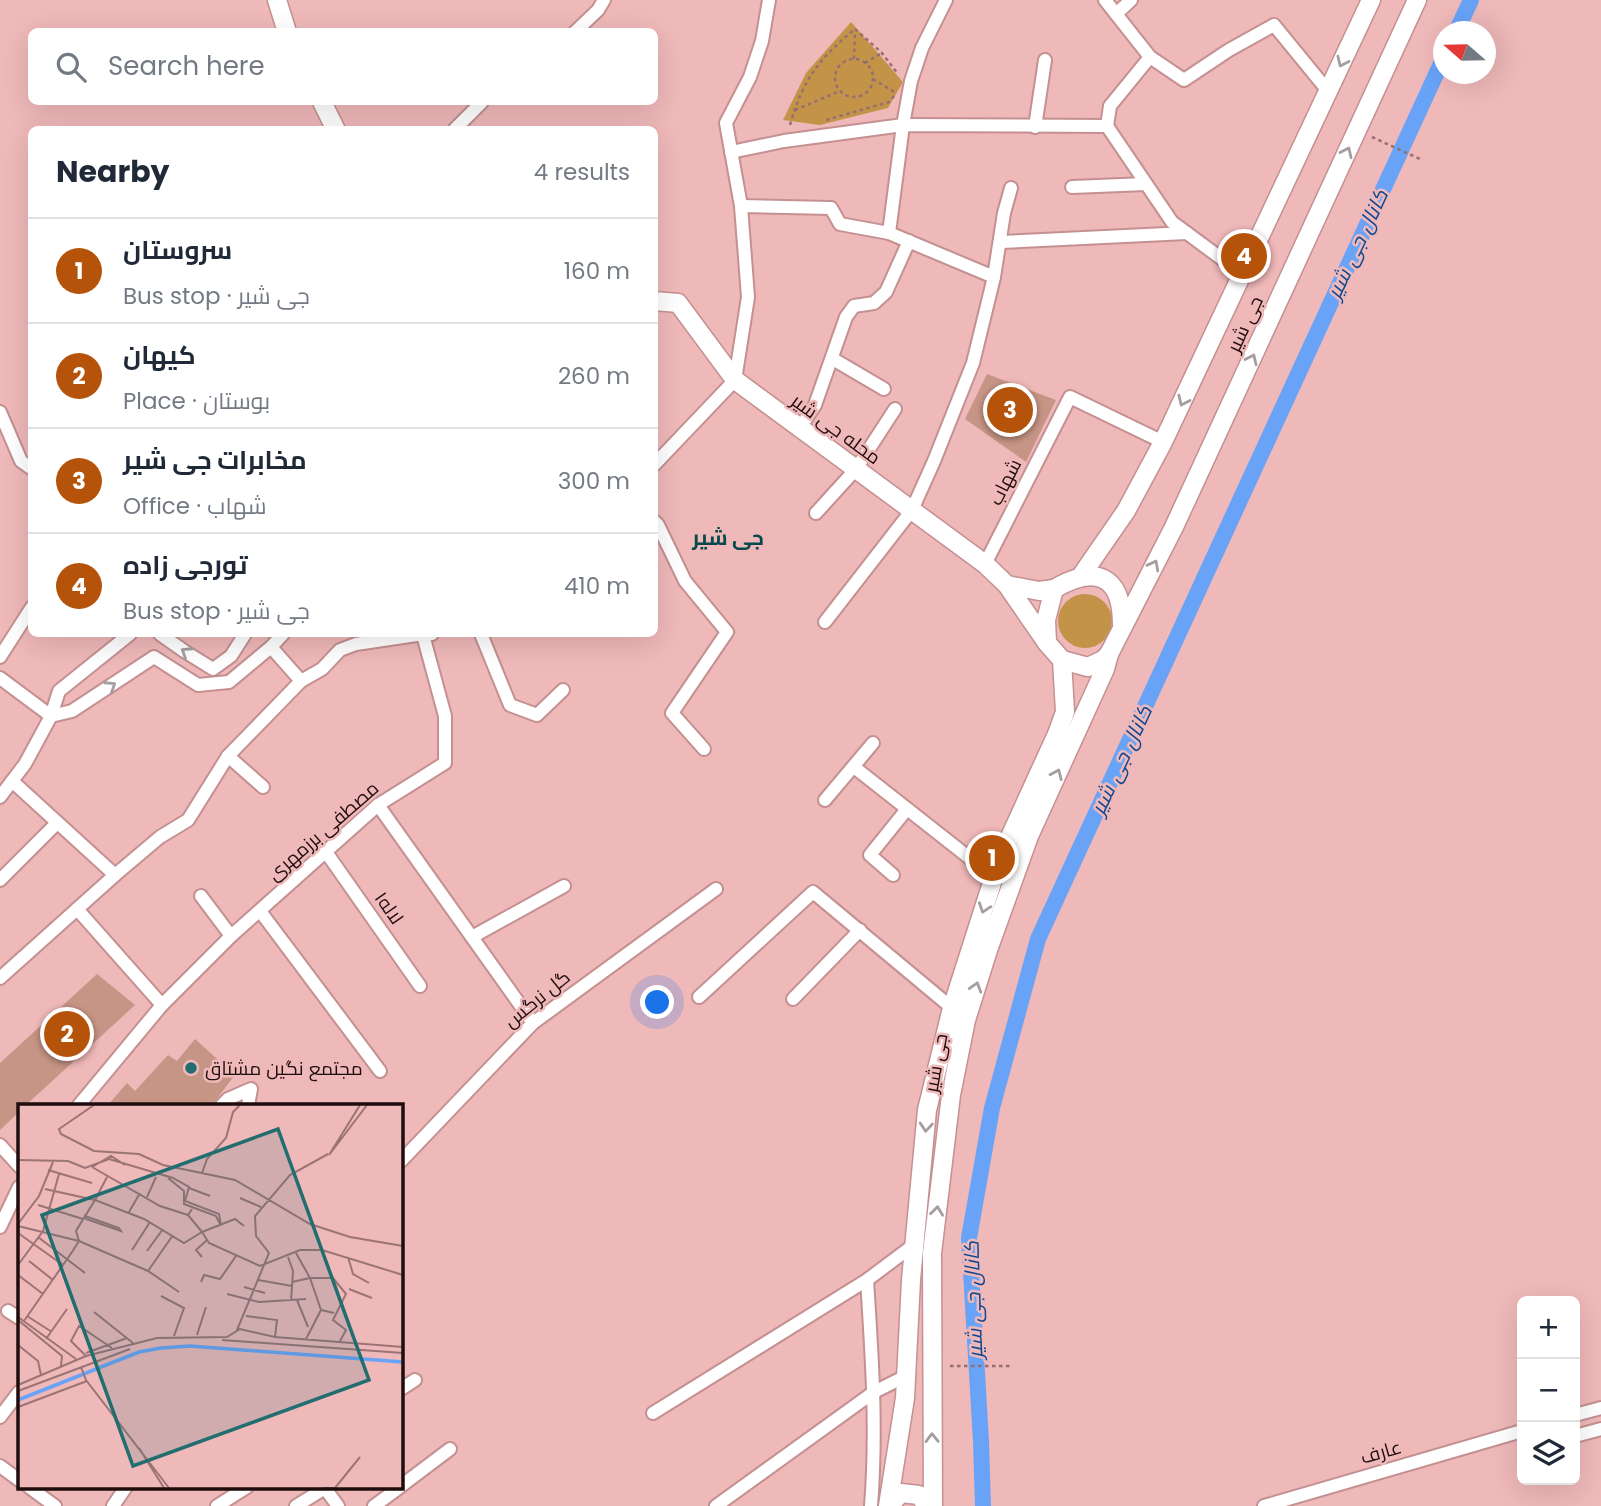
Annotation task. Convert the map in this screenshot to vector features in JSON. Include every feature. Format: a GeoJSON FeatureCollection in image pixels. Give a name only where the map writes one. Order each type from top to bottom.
{"type":"FeatureCollection","features":[{"type":"Feature","properties":{"kind":"main road"},"geometry":{"type":"LineString","coordinates":[[277,0],[286,28]]}},
{"type":"Feature","properties":{"kind":"main road","name":"جی شیر"},"geometry":{"type":"LineString","coordinates":[[1081,576],[1126,511],[1163,443],[1371,0]]}},
{"type":"Feature","properties":{"kind":"main road","name":"جی شیر"},"geometry":{"type":"LineString","coordinates":[[1122,625],[1174,527],[1416,2]]}},
{"type":"Feature","properties":{"kind":"main road"},"geometry":{"type":"LineString","coordinates":[[324,105],[334,126]]}},
{"type":"Feature","properties":{"kind":"main road","name":"محله جی شیر"},"geometry":{"type":"LineString","coordinates":[[658,301],[678,303],[735,380],[985,564],[1007,585],[1046,643]]}},
{"type":"Feature","properties":{"kind":"main road"},"geometry":{"type":"LineString","coordinates":[[1007,585],[1040,591],[1054,590],[1081,576],[1103,577],[1114,587],[1122,614],[1122,625],[1109,654],[1103,660],[1088,667],[1062,660],[1046,643],[1046,620],[1054,590]]}},
{"type":"Feature","properties":{"kind":"main road","name":"جی شیر"},"geometry":{"type":"LineString","coordinates":[[933,1506],[932,1253],[951,1095],[966,1020],[1029,836],[1105,669],[1109,654]]}},
{"type":"Feature","properties":{"kind":"main road","name":"جی شیر"},"geometry":{"type":"LineString","coordinates":[[889,1506],[905,1398],[927,1110],[952,1008],[999,861],[1065,712],[1062,660]]}},
{"type":"Feature","properties":{"kind":"main road"},"geometry":{"type":"LineString","coordinates":[[889,1506],[901,1493],[919,1495],[927,1506]]}},
{"type":"Feature","properties":{"kind":"street"},"geometry":{"type":"LineString","coordinates":[[579,28],[598,10],[604,0]]}},
{"type":"Feature","properties":{"kind":"street"},"geometry":{"type":"LineString","coordinates":[[658,461],[735,380],[748,297],[741,206],[726,123],[750,77],[762,41],[769,0]]}},
{"type":"Feature","properties":{"kind":"street"},"geometry":{"type":"LineString","coordinates":[[889,233],[903,125],[903,97],[922,48],[946,0]]}},
{"type":"Feature","properties":{"kind":"street"},"geometry":{"type":"LineString","coordinates":[[1105,0],[1150,57],[1185,80],[1229,50],[1273,25],[1328,91]]}},
{"type":"Feature","properties":{"kind":"street"},"geometry":{"type":"LineString","coordinates":[[1116,14],[1131,0]]}},
{"type":"Feature","properties":{"kind":"street"},"geometry":{"type":"LineString","coordinates":[[1150,57],[1110,106],[1107,126],[1172,222],[1222,259],[1244,271]]}},
{"type":"Feature","properties":{"kind":"street"},"geometry":{"type":"LineString","coordinates":[[1035,127],[1045,60]]}},
{"type":"Feature","properties":{"kind":"street"},"geometry":{"type":"LineString","coordinates":[[458,126],[479,105]]}},
{"type":"Feature","properties":{"kind":"street"},"geometry":{"type":"LineString","coordinates":[[731,152],[784,141],[903,125],[1107,126]]}},
{"type":"Feature","properties":{"kind":"street"},"geometry":{"type":"LineString","coordinates":[[1072,187],[1146,184]]}},
{"type":"Feature","properties":{"kind":"street"},"geometry":{"type":"LineString","coordinates":[[825,622],[912,510],[972,363],[994,277],[1004,213],[1011,188]]}},
{"type":"Feature","properties":{"kind":"street"},"geometry":{"type":"LineString","coordinates":[[741,206],[831,208],[840,224],[889,233],[994,277]]}},
{"type":"Feature","properties":{"kind":"street"},"geometry":{"type":"LineString","coordinates":[[1001,242],[1187,233]]}},
{"type":"Feature","properties":{"kind":"street"},"geometry":{"type":"LineString","coordinates":[[800,428],[815,404],[846,317],[854,306],[874,303],[886,292],[909,241]]}},
{"type":"Feature","properties":{"kind":"street"},"geometry":{"type":"LineString","coordinates":[[832,359],[884,389]]}},
{"type":"Feature","properties":{"kind":"street","name":"شهاب"},"geometry":{"type":"LineString","coordinates":[[985,564],[1070,397],[1163,443]]}},
{"type":"Feature","properties":{"kind":"street"},"geometry":{"type":"LineString","coordinates":[[816,513],[856,468],[895,409]]}},
{"type":"Feature","properties":{"kind":"street"},"geometry":{"type":"LineString","coordinates":[[0,412],[21,461],[28,466]]}},
{"type":"Feature","properties":{"kind":"street"},"geometry":{"type":"LineString","coordinates":[[658,524],[685,581],[727,632],[671,713],[704,749]]}},
{"type":"Feature","properties":{"kind":"street"},"geometry":{"type":"LineString","coordinates":[[0,657],[28,613]]}},
{"type":"Feature","properties":{"kind":"street"},"geometry":{"type":"LineString","coordinates":[[0,797],[25,764],[51,716],[59,691],[126,637]]}},
{"type":"Feature","properties":{"kind":"street"},"geometry":{"type":"LineString","coordinates":[[164,637],[213,668],[231,656],[243,637]]}},
{"type":"Feature","properties":{"kind":"street"},"geometry":{"type":"LineString","coordinates":[[51,716],[72,711],[154,657],[198,685],[229,682],[280,637]]}},
{"type":"Feature","properties":{"kind":"street"},"geometry":{"type":"LineString","coordinates":[[0,978],[160,837],[188,820],[228,756],[301,681],[322,669],[340,650],[356,644],[405,637]]}},
{"type":"Feature","properties":{"kind":"street","name":"مصطفی برزمهری"},"geometry":{"type":"LineString","coordinates":[[80,1104],[162,1005],[231,936],[378,805],[445,763],[445,716],[427,637]]}},
{"type":"Feature","properties":{"kind":"street"},"geometry":{"type":"LineString","coordinates":[[482,637],[510,705],[537,715],[563,691]]}},
{"type":"Feature","properties":{"kind":"street"},"geometry":{"type":"LineString","coordinates":[[271,647],[301,681]]}},
{"type":"Feature","properties":{"kind":"street"},"geometry":{"type":"LineString","coordinates":[[0,678],[51,716]]}},
{"type":"Feature","properties":{"kind":"street"},"geometry":{"type":"LineString","coordinates":[[825,800],[873,743]]}},
{"type":"Feature","properties":{"kind":"street"},"geometry":{"type":"LineString","coordinates":[[228,756],[263,787]]}},
{"type":"Feature","properties":{"kind":"street"},"geometry":{"type":"LineString","coordinates":[[854,767],[995,878]]}},
{"type":"Feature","properties":{"kind":"street"},"geometry":{"type":"LineString","coordinates":[[12,781],[115,875]]}},
{"type":"Feature","properties":{"kind":"street"},"geometry":{"type":"LineString","coordinates":[[378,805],[533,1023]]}},
{"type":"Feature","properties":{"kind":"street"},"geometry":{"type":"LineString","coordinates":[[893,875],[870,855],[907,809]]}},
{"type":"Feature","properties":{"kind":"street"},"geometry":{"type":"LineString","coordinates":[[0,880],[57,822]]}},
{"type":"Feature","properties":{"kind":"street","name":"لاله۱"},"geometry":{"type":"LineString","coordinates":[[326,852],[420,986]]}},
{"type":"Feature","properties":{"kind":"street"},"geometry":{"type":"LineString","coordinates":[[472,937],[564,886]]}},
{"type":"Feature","properties":{"kind":"street","name":"گل نرگس"},"geometry":{"type":"LineString","coordinates":[[402,1160],[533,1023],[716,889]]}},
{"type":"Feature","properties":{"kind":"street"},"geometry":{"type":"LineString","coordinates":[[699,997],[813,891],[952,1008]]}},
{"type":"Feature","properties":{"kind":"street"},"geometry":{"type":"LineString","coordinates":[[201,896],[231,936]]}},
{"type":"Feature","properties":{"kind":"street"},"geometry":{"type":"LineString","coordinates":[[77,909],[162,1005]]}},
{"type":"Feature","properties":{"kind":"street"},"geometry":{"type":"LineString","coordinates":[[260,911],[380,1071]]}},
{"type":"Feature","properties":{"kind":"street"},"geometry":{"type":"LineString","coordinates":[[793,999],[860,930]]}},
{"type":"Feature","properties":{"kind":"street"},"geometry":{"type":"LineString","coordinates":[[223,1104],[251,1089],[248,1104]]}},
{"type":"Feature","properties":{"kind":"street"},"geometry":{"type":"LineString","coordinates":[[0,1145],[18,1165]]}},
{"type":"Feature","properties":{"kind":"street"},"geometry":{"type":"LineString","coordinates":[[0,1227],[18,1189]]}},
{"type":"Feature","properties":{"kind":"street"},"geometry":{"type":"LineString","coordinates":[[653,1413],[867,1280],[915,1244]]}},
{"type":"Feature","properties":{"kind":"street"},"geometry":{"type":"LineString","coordinates":[[867,1280],[874,1392],[874,1463],[870,1506]]}},
{"type":"Feature","properties":{"kind":"street"},"geometry":{"type":"LineString","coordinates":[[716,1506],[874,1392],[906,1376]]}},
{"type":"Feature","properties":{"kind":"street"},"geometry":{"type":"LineString","coordinates":[[402,1388],[415,1380]]}},
{"type":"Feature","properties":{"kind":"street"},"geometry":{"type":"LineString","coordinates":[[0,1418],[18,1393]]}},
{"type":"Feature","properties":{"kind":"street"},"geometry":{"type":"LineString","coordinates":[[1580,1414],[1601,1408]]}},
{"type":"Feature","properties":{"kind":"street"},"geometry":{"type":"LineString","coordinates":[[1580,1435],[1601,1429]]}},
{"type":"Feature","properties":{"kind":"street","name":"عارف"},"geometry":{"type":"LineString","coordinates":[[1264,1506],[1516,1433]]}},
{"type":"Feature","properties":{"kind":"street"},"geometry":{"type":"LineString","coordinates":[[402,1485],[450,1449]]}},
{"type":"Feature","properties":{"kind":"street"},"geometry":{"type":"LineString","coordinates":[[0,1466],[18,1479]]}},
{"type":"Feature","properties":{"kind":"street"},"geometry":{"type":"LineString","coordinates":[[30,1488],[55,1506]]}},
{"type":"Feature","properties":{"kind":"street"},"geometry":{"type":"LineString","coordinates":[[113,1506],[125,1488]]}},
{"type":"Feature","properties":{"kind":"street"},"geometry":{"type":"LineString","coordinates":[[217,1506],[245,1488]]}},
{"type":"Feature","properties":{"kind":"street"},"geometry":{"type":"LineString","coordinates":[[296,1506],[323,1488]]}},
{"type":"Feature","properties":{"kind":"street"},"geometry":{"type":"LineString","coordinates":[[325,1488],[338,1506]]}},
{"type":"Feature","properties":{"kind":"street"},"geometry":{"type":"LineString","coordinates":[[374,1506],[397,1488]]}},
{"type":"Feature","properties":{"kind":"path"},"geometry":{"type":"LineString","coordinates":[[855,29],[882,53],[900,78],[903,97]]}},
{"type":"Feature","properties":{"kind":"path"},"geometry":{"type":"LineString","coordinates":[[854,59],[855,29]]}},
{"type":"Feature","properties":{"kind":"path"},"geometry":{"type":"LineString","coordinates":[[800,125],[789,128],[804,84],[826,53],[855,29]]}},
{"type":"Feature","properties":{"kind":"path"},"geometry":{"type":"LineString","coordinates":[[865,63],[882,53]]}},
{"type":"Feature","properties":{"kind":"path"},"geometry":{"type":"LineString","coordinates":[[854,59],[865,63],[873,79],[868,91],[863,95],[851,97],[840,91],[835,73],[842,63],[854,59]]}},
{"type":"Feature","properties":{"kind":"path"},"geometry":{"type":"LineString","coordinates":[[873,79],[903,97]]}},
{"type":"Feature","properties":{"kind":"path"},"geometry":{"type":"LineString","coordinates":[[794,111],[840,91]]}},
{"type":"Feature","properties":{"kind":"path"},"geometry":{"type":"LineString","coordinates":[[823,121],[903,97]]}},
{"type":"Feature","properties":{"kind":"path"},"geometry":{"type":"LineString","coordinates":[[1369,136],[1420,159]]}},
{"type":"Feature","properties":{"kind":"path"},"geometry":{"type":"LineString","coordinates":[[943,1366],[1013,1366]]}},
{"type":"Feature","properties":{"kind":"shaded area"},"geometry":{"type":"Polygon","coordinates":[[[851,22],[903,82],[888,108],[820,125],[783,120],[806,73],[851,22]]]}},
{"type":"Feature","properties":{"kind":"shaded area"},"geometry":{"type":"Polygon","coordinates":[[[1085,594],[1104,602],[1112,621],[1104,640],[1085,648],[1066,640],[1058,621],[1066,602],[1085,594]]]}},
{"type":"Feature","properties":{"kind":"building"},"geometry":{"type":"Polygon","coordinates":[[[987,374],[1056,400],[1026,462],[965,419],[987,374]]]}},
{"type":"Feature","properties":{"kind":"building"},"geometry":{"type":"Polygon","coordinates":[[[97,974],[135,1005],[27,1104],[18,1104],[18,1113],[0,1130],[0,1063],[97,974]]]}},
{"type":"Feature","properties":{"kind":"building","name":"مجتمع نگین مشتاق"},"geometry":{"type":"Polygon","coordinates":[[[195,1039],[235,1075],[213,1104],[109,1104],[127,1083],[135,1091],[168,1055],[177,1061],[195,1039]]]}},
{"type":"Feature","properties":{"kind":"waterway","name":"کانال جی شیر"},"geometry":{"type":"LineString","coordinates":[[1461,21],[1471,0]]}},
{"type":"Feature","properties":{"kind":"waterway","name":"کانال جی شیر"},"geometry":{"type":"LineString","coordinates":[[983,1506],[969,1238],[992,1108],[1038,939],[1433,81]]}},
{"type":"Feature","properties":{"kind":"place","name":"تورجی زاده"},"geometry":{"type":"Point","coordinates":[1244,256]}},
{"type":"Feature","properties":{"kind":"place","name":"مخابرات جی شیر"},"geometry":{"type":"Point","coordinates":[1010,410]}},
{"type":"Feature","properties":{"kind":"place","name":"سروستان"},"geometry":{"type":"Point","coordinates":[992,858]}},
{"type":"Feature","properties":{"kind":"place","name":"کیهان"},"geometry":{"type":"Point","coordinates":[67,1034]}},
{"type":"Feature","properties":{"kind":"place","name":"مجتمع نگین مشتاق"},"geometry":{"type":"Point","coordinates":[191,1068]}},
{"type":"Feature","properties":{"kind":"district","name":"جی شیر"},"geometry":{"type":"Point","coordinates":[728,537]}}]}
